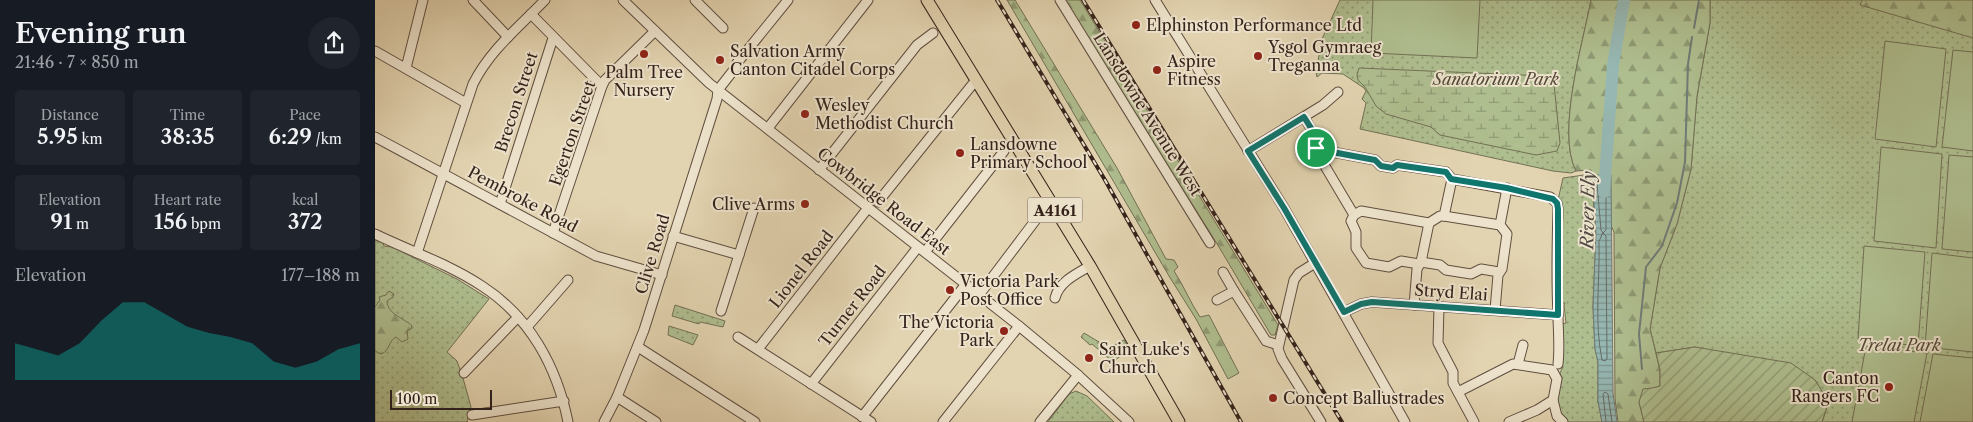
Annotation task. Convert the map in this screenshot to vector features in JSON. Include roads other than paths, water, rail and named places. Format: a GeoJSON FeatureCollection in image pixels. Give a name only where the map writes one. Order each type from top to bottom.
{"type":"FeatureCollection","features":[{"type":"Feature","properties":{"kind":"main road","name":"A4161"},"geometry":{"type":"LineString","coordinates":[[927,0],[1090,266],[1179,422]]}},
{"type":"Feature","properties":{"kind":"street"},"geometry":{"type":"LineString","coordinates":[[406,68],[423,0]]}},
{"type":"Feature","properties":{"kind":"street"},"geometry":{"type":"LineString","coordinates":[[473,0],[508,36]]}},
{"type":"Feature","properties":{"kind":"street"},"geometry":{"type":"LineString","coordinates":[[417,253],[466,103],[480,70],[487,59],[508,36],[545,0]]}},
{"type":"Feature","properties":{"kind":"street","name":"Cowbridge Road East"},"geometry":{"type":"LineString","coordinates":[[623,0],[692,68],[718,90],[1019,326],[1078,375],[1129,422]]}},
{"type":"Feature","properties":{"kind":"street"},"geometry":{"type":"LineString","coordinates":[[695,0],[723,28]]}},
{"type":"Feature","properties":{"kind":"street"},"geometry":{"type":"LineString","coordinates":[[718,90],[737,67],[737,63],[785,4],[775,0]]}},
{"type":"Feature","properties":{"kind":"street"},"geometry":{"type":"LineString","coordinates":[[767,128],[868,0]]}},
{"type":"Feature","properties":{"kind":"street","name":"Lansdowne Avenue West"},"geometry":{"type":"LineString","coordinates":[[1060,0],[1115,98],[1193,224],[1209,244]]}},
{"type":"Feature","properties":{"kind":"street"},"geometry":{"type":"LineString","coordinates":[[1155,0],[1315,263],[1405,422]]}},
{"type":"Feature","properties":{"kind":"street"},"geometry":{"type":"LineString","coordinates":[[531,14],[602,86]]}},
{"type":"Feature","properties":{"kind":"street","name":"Egerton Street"},"geometry":{"type":"LineString","coordinates":[[553,233],[605,80],[655,31]]}},
{"type":"Feature","properties":{"kind":"street"},"geometry":{"type":"LineString","coordinates":[[819,170],[917,45],[933,34]]}},
{"type":"Feature","properties":{"kind":"street","name":"Brecon Street"},"geometry":{"type":"LineString","coordinates":[[499,204],[553,38]]}},
{"type":"Feature","properties":{"kind":"street"},"geometry":{"type":"LineString","coordinates":[[375,51],[466,103]]}},
{"type":"Feature","properties":{"kind":"street"},"geometry":{"type":"LineString","coordinates":[[878,202],[976,80]]}},
{"type":"Feature","properties":{"kind":"street","name":"Clive Road"},"geometry":{"type":"LineString","coordinates":[[604,422],[617,397],[638,347],[717,99],[718,90]]}},
{"type":"Feature","properties":{"kind":"street"},"geometry":{"type":"LineString","coordinates":[[1248,151],[1329,101],[1338,92]]}},
{"type":"Feature","properties":{"kind":"street"},"geometry":{"type":"LineString","coordinates":[[1304,117],[1316,136],[1316,151],[1354,215]]}},
{"type":"Feature","properties":{"kind":"street","name":"Pembroke Road"},"geometry":{"type":"LineString","coordinates":[[375,137],[602,258],[661,275]]}},
{"type":"Feature","properties":{"kind":"street","name":"Turner Road"},"geometry":{"type":"LineString","coordinates":[[811,384],[1004,151]]}},
{"type":"Feature","properties":{"kind":"street"},"geometry":{"type":"LineString","coordinates":[[1321,158],[1332,152],[1375,160],[1381,166],[1393,168],[1397,165],[1446,172],[1451,179],[1507,188],[1550,198],[1557,203],[1558,315],[1560,334],[1558,364]]}},
{"type":"Feature","properties":{"kind":"street"},"geometry":{"type":"LineString","coordinates":[[1444,216],[1451,179]]}},
{"type":"Feature","properties":{"kind":"street"},"geometry":{"type":"LineString","coordinates":[[1500,225],[1507,188]]}},
{"type":"Feature","properties":{"kind":"street"},"geometry":{"type":"LineString","coordinates":[[979,295],[1050,201]]}},
{"type":"Feature","properties":{"kind":"street"},"geometry":{"type":"LineString","coordinates":[[721,312],[754,208]]}},
{"type":"Feature","properties":{"kind":"street","name":"Lionel Road"},"geometry":{"type":"LineString","coordinates":[[758,349],[868,208]]}},
{"type":"Feature","properties":{"kind":"street"},"geometry":{"type":"LineString","coordinates":[[1495,310],[1499,272],[1502,269],[1507,234],[1500,225],[1444,216],[1440,216],[1429,223],[1361,210],[1354,215],[1351,221],[1356,232],[1355,248],[1366,263],[1389,267],[1401,261],[1439,265],[1445,270],[1471,274],[1481,269],[1499,272]]}},
{"type":"Feature","properties":{"kind":"street"},"geometry":{"type":"LineString","coordinates":[[1415,305],[1417,269],[1429,223]]}},
{"type":"Feature","properties":{"kind":"street"},"geometry":{"type":"LineString","coordinates":[[375,234],[482,286],[519,317],[554,372],[568,422]]}},
{"type":"Feature","properties":{"kind":"street"},"geometry":{"type":"LineString","coordinates":[[673,236],[739,255]]}},
{"type":"Feature","properties":{"kind":"street"},"geometry":{"type":"LineString","coordinates":[[1315,263],[1299,273],[1294,280],[1278,345],[1282,360],[1321,422]]}},
{"type":"Feature","properties":{"kind":"street"},"geometry":{"type":"LineString","coordinates":[[1055,298],[1067,280],[1090,266]]}},
{"type":"Feature","properties":{"kind":"street"},"geometry":{"type":"LineString","coordinates":[[1223,272],[1266,341],[1278,345]]}},
{"type":"Feature","properties":{"kind":"street"},"geometry":{"type":"LineString","coordinates":[[527,327],[568,280]]}},
{"type":"Feature","properties":{"kind":"street"},"geometry":{"type":"LineString","coordinates":[[862,417],[966,284]]}},
{"type":"Feature","properties":{"kind":"street"},"geometry":{"type":"LineString","coordinates":[[1217,300],[1234,291]]}},
{"type":"Feature","properties":{"kind":"street","name":"Stryd Elai"},"geometry":{"type":"LineString","coordinates":[[1344,312],[1368,302],[1558,315]]}},
{"type":"Feature","properties":{"kind":"street"},"geometry":{"type":"LineString","coordinates":[[1439,307],[1437,340],[1453,372],[1453,383],[1474,422]]}},
{"type":"Feature","properties":{"kind":"street"},"geometry":{"type":"LineString","coordinates":[[464,373],[519,317]]}},
{"type":"Feature","properties":{"kind":"street"},"geometry":{"type":"LineString","coordinates":[[943,422],[1019,326]]}},
{"type":"Feature","properties":{"kind":"street"},"geometry":{"type":"LineString","coordinates":[[739,337],[871,422]]}},
{"type":"Feature","properties":{"kind":"street"},"geometry":{"type":"LineString","coordinates":[[1518,364],[1523,345]]}},
{"type":"Feature","properties":{"kind":"street"},"geometry":{"type":"LineString","coordinates":[[638,347],[755,422]]}},
{"type":"Feature","properties":{"kind":"street"},"geometry":{"type":"LineString","coordinates":[[1458,392],[1513,364],[1549,369],[1555,373],[1557,378],[1553,400],[1557,416],[1563,422]]}},
{"type":"Feature","properties":{"kind":"street"},"geometry":{"type":"LineString","coordinates":[[1040,422],[1078,375]]}},
{"type":"Feature","properties":{"kind":"street"},"geometry":{"type":"LineString","coordinates":[[617,397],[656,422]]}},
{"type":"Feature","properties":{"kind":"street"},"geometry":{"type":"LineString","coordinates":[[1509,422],[1537,410],[1553,400]]}},
{"type":"Feature","properties":{"kind":"street"},"geometry":{"type":"LineString","coordinates":[[472,415],[563,401]]}},
{"type":"Feature","properties":{"kind":"water"},"geometry":{"type":"Polygon","coordinates":[[[1592,175],[1611,175],[1613,393],[1617,422],[1602,422],[1598,401],[1598,362],[1595,349],[1593,306],[1596,233],[1592,175]]]}},
{"type":"Feature","properties":{"kind":"waterway","name":"River Ely"},"geometry":{"type":"LineString","coordinates":[[1604,192],[1613,65],[1624,0]]}},
{"type":"Feature","properties":{"kind":"waterway"},"geometry":{"type":"LineString","coordinates":[[1694,28],[1699,0]]}},
{"type":"Feature","properties":{"kind":"waterway"},"geometry":{"type":"LineString","coordinates":[[1642,369],[1639,334],[1646,267],[1662,246],[1677,203],[1685,162],[1688,64],[1692,37]]}},
{"type":"Feature","properties":{"kind":"railway"},"geometry":{"type":"LineString","coordinates":[[997,0],[1105,180],[1241,422]]}},
{"type":"Feature","properties":{"kind":"railway"},"geometry":{"type":"LineString","coordinates":[[1083,0],[1342,422]]}},
{"type":"Feature","properties":{"kind":"place","name":"Elphinston Performance Ltd"},"geometry":{"type":"Point","coordinates":[1136,25]}},
{"type":"Feature","properties":{"kind":"place","name":"Palm Tree Nursery"},"geometry":{"type":"Point","coordinates":[644,54]}},
{"type":"Feature","properties":{"kind":"place","name":"Ysgol Gymraeg Treganna"},"geometry":{"type":"Point","coordinates":[1258,56]}},
{"type":"Feature","properties":{"kind":"place","name":"Salvation Army Canton Citadel Corps"},"geometry":{"type":"Point","coordinates":[720,60]}},
{"type":"Feature","properties":{"kind":"place","name":"Aspire Fitness"},"geometry":{"type":"Point","coordinates":[1157,70]}},
{"type":"Feature","properties":{"kind":"place","name":"Wesley Methodist Church"},"geometry":{"type":"Point","coordinates":[805,114]}},
{"type":"Feature","properties":{"kind":"place","name":"Lansdowne Primary School"},"geometry":{"type":"Point","coordinates":[960,153]}},
{"type":"Feature","properties":{"kind":"place","name":"Clive Arms"},"geometry":{"type":"Point","coordinates":[805,204]}},
{"type":"Feature","properties":{"kind":"place","name":"Victoria Park Post Office"},"geometry":{"type":"Point","coordinates":[950,290]}},
{"type":"Feature","properties":{"kind":"place","name":"The Victoria Park"},"geometry":{"type":"Point","coordinates":[1004,331]}},
{"type":"Feature","properties":{"kind":"place","name":"Saint Luke's Church"},"geometry":{"type":"Point","coordinates":[1089,358]}},
{"type":"Feature","properties":{"kind":"place","name":"Canton Rangers FC"},"geometry":{"type":"Point","coordinates":[1889,387]}},
{"type":"Feature","properties":{"kind":"place","name":"Concept Ballustrades"},"geometry":{"type":"Point","coordinates":[1273,398]}},
{"type":"Feature","properties":{"kind":"park label","name":"Sanatorium Park"},"geometry":{"type":"Point","coordinates":[1496,79]}},
{"type":"Feature","properties":{"kind":"park label","name":"Trelai Park"},"geometry":{"type":"Point","coordinates":[1899,345]}}]}
